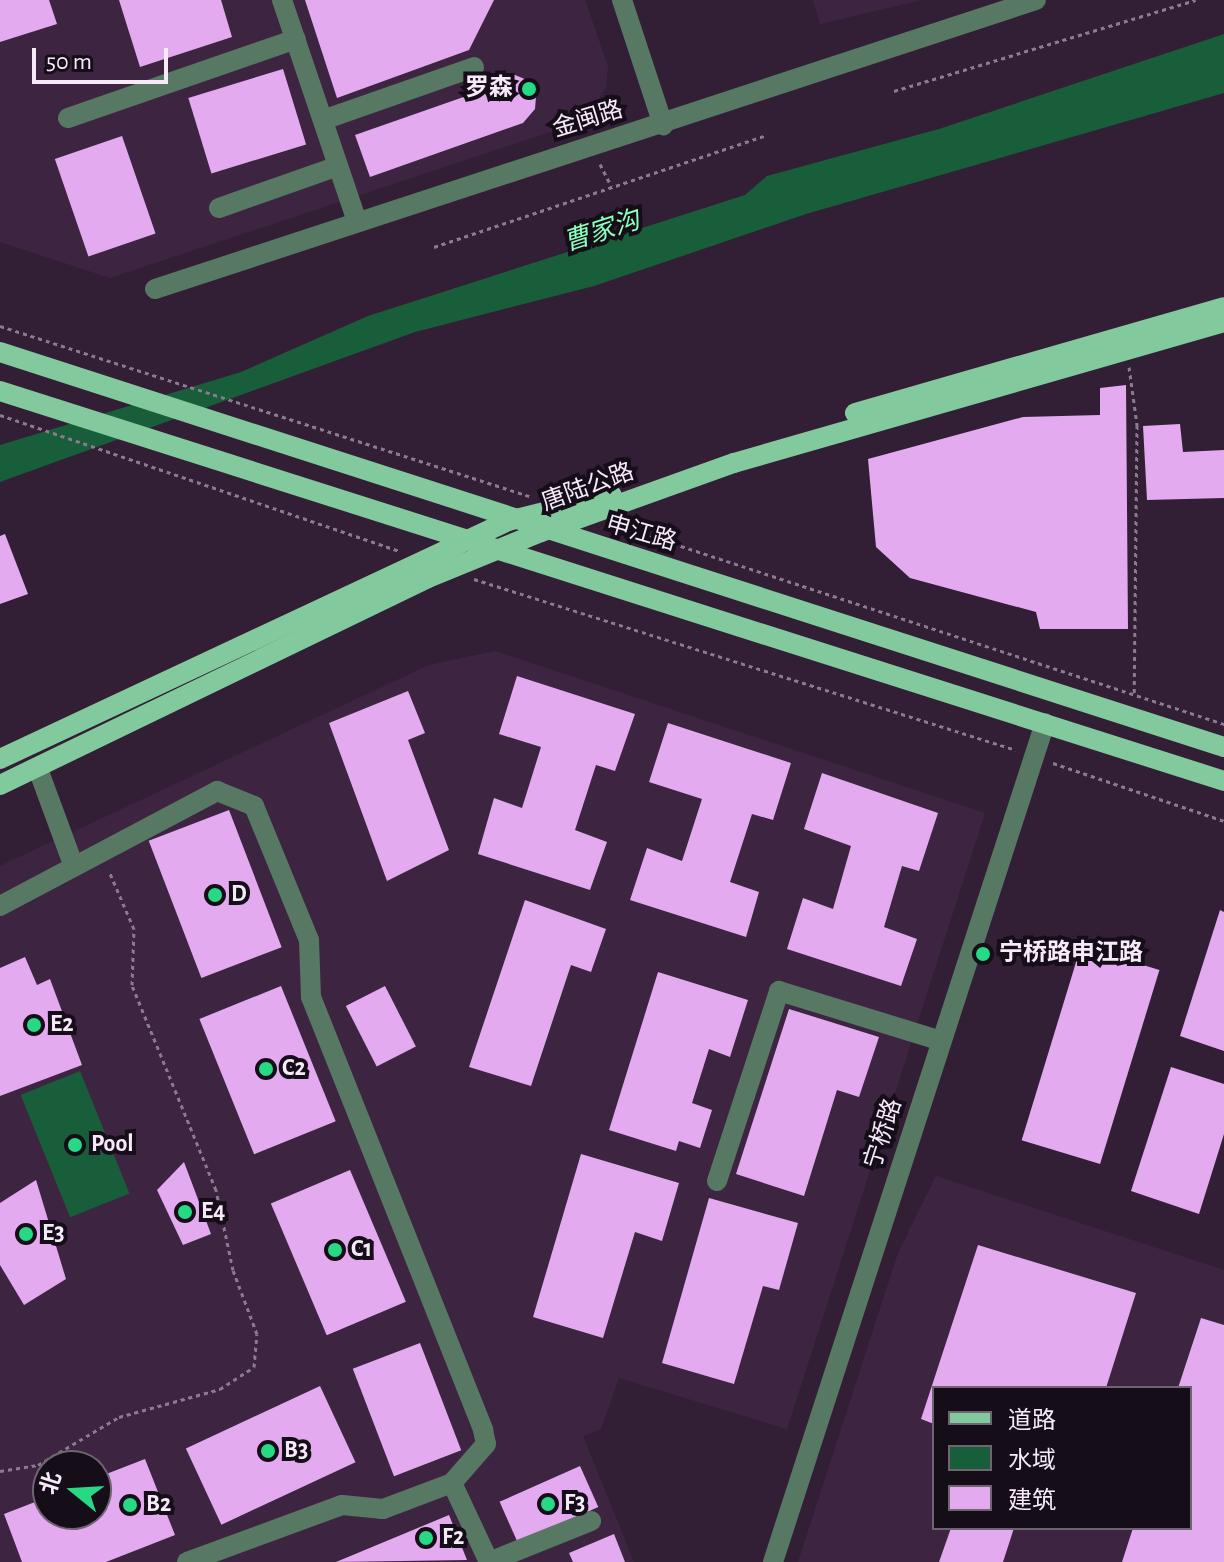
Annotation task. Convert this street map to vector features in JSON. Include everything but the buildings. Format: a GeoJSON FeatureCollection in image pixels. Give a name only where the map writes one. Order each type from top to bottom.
{"type":"FeatureCollection","features":[{"type":"Feature","properties":{"kind":"main road","name":"唐陆公路"},"geometry":{"type":"LineString","coordinates":[[0,759],[508,521],[1224,307]]}},
{"type":"Feature","properties":{"kind":"main road","name":"唐陆公路"},"geometry":{"type":"LineString","coordinates":[[0,785],[450,570],[541,532],[793,444],[1127,353],[1224,322]]}},
{"type":"Feature","properties":{"kind":"main road","name":"申江路"},"geometry":{"type":"LineString","coordinates":[[0,352],[390,479],[541,532],[1224,747]]}},
{"type":"Feature","properties":{"kind":"main road"},"geometry":{"type":"LineString","coordinates":[[0,391],[1224,781]]}},
{"type":"Feature","properties":{"kind":"street"},"geometry":{"type":"LineString","coordinates":[[282,0],[356,218]]}},
{"type":"Feature","properties":{"kind":"street"},"geometry":{"type":"LineString","coordinates":[[622,0],[663,125]]}},
{"type":"Feature","properties":{"kind":"street","name":"金闽路"},"geometry":{"type":"LineString","coordinates":[[155,289],[356,218],[663,125],[1036,0]]}},
{"type":"Feature","properties":{"kind":"street"},"geometry":{"type":"LineString","coordinates":[[68,118],[296,39]]}},
{"type":"Feature","properties":{"kind":"street"},"geometry":{"type":"LineString","coordinates":[[323,120],[474,67]]}},
{"type":"Feature","properties":{"kind":"street"},"geometry":{"type":"LineString","coordinates":[[219,208],[338,166]]}},
{"type":"Feature","properties":{"kind":"street","name":"宁桥路"},"geometry":{"type":"LineString","coordinates":[[773,1562],[1045,723]]}},
{"type":"Feature","properties":{"kind":"street"},"geometry":{"type":"LineString","coordinates":[[38,769],[73,864]]}},
{"type":"Feature","properties":{"kind":"street"},"geometry":{"type":"LineString","coordinates":[[0,906],[73,864],[217,791],[254,806],[309,940],[311,997],[483,1430],[486,1444],[452,1483],[383,1509],[342,1505],[187,1562]]}},
{"type":"Feature","properties":{"kind":"street"},"geometry":{"type":"LineString","coordinates":[[717,1181],[779,991],[942,1041]]}},
{"type":"Feature","properties":{"kind":"street"},"geometry":{"type":"LineString","coordinates":[[452,1483],[489,1562],[531,1554],[591,1521]]}},
{"type":"Feature","properties":{"kind":"path"},"geometry":{"type":"LineString","coordinates":[[894,91],[1196,0]]}},
{"type":"Feature","properties":{"kind":"path"},"geometry":{"type":"LineString","coordinates":[[434,247],[764,136]]}},
{"type":"Feature","properties":{"kind":"path"},"geometry":{"type":"LineString","coordinates":[[592,146],[611,187]]}},
{"type":"Feature","properties":{"kind":"path"},"geometry":{"type":"LineString","coordinates":[[0,326],[534,498]]}},
{"type":"Feature","properties":{"kind":"path"},"geometry":{"type":"LineString","coordinates":[[1127,353],[1137,425],[1134,695]]}},
{"type":"Feature","properties":{"kind":"path"},"geometry":{"type":"LineString","coordinates":[[0,415],[426,562]]}},
{"type":"Feature","properties":{"kind":"path"},"geometry":{"type":"LineString","coordinates":[[588,516],[1224,724]]}},
{"type":"Feature","properties":{"kind":"path"},"geometry":{"type":"LineString","coordinates":[[450,570],[567,614],[1034,756],[1224,821]]}},
{"type":"Feature","properties":{"kind":"path"},"geometry":{"type":"LineString","coordinates":[[0,1471],[38,1465],[119,1417],[220,1389],[254,1367],[257,1334],[233,1270],[216,1190],[132,985],[134,929],[123,894],[93,854]]}},
{"type":"Feature","properties":{"kind":"shaded area"},"geometry":{"type":"Polygon","coordinates":[[[0,0],[585,0],[608,66],[606,87],[596,104],[562,128],[110,278],[0,242],[0,0]]]}},
{"type":"Feature","properties":{"kind":"shaded area"},"geometry":{"type":"Polygon","coordinates":[[[813,0],[922,0],[820,24],[813,0]]]}},
{"type":"Feature","properties":{"kind":"shaded area"},"geometry":{"type":"Polygon","coordinates":[[[495,651],[985,813],[787,1429],[619,1378],[601,1429],[583,1436],[634,1562],[0,1562],[0,866],[429,665],[495,651]]]}},
{"type":"Feature","properties":{"kind":"shaded area"},"geometry":{"type":"Polygon","coordinates":[[[936,1176],[1224,1270],[1224,1562],[798,1562],[898,1253],[936,1176]]]}},
{"type":"Feature","properties":{"kind":"water","name":"曹家沟"},"geometry":{"type":"Polygon","coordinates":[[[1224,34],[1224,93],[806,214],[594,286],[415,332],[0,482],[0,445],[241,372],[368,316],[745,195],[767,176],[939,129],[1224,34]]]}},
{"type":"Feature","properties":{"kind":"water","name":"Pool"},"geometry":{"type":"Polygon","coordinates":[[[80,1071],[129,1193],[70,1217],[21,1095],[80,1071]]]}},
{"type":"Feature","properties":{"kind":"place","name":"罗森"},"geometry":{"type":"Point","coordinates":[529,89]}},
{"type":"Feature","properties":{"kind":"place","name":"D"},"geometry":{"type":"Point","coordinates":[215,895]}},
{"type":"Feature","properties":{"kind":"place","name":"宁桥路申江路"},"geometry":{"type":"Point","coordinates":[983,954]}},
{"type":"Feature","properties":{"kind":"place","name":"E2"},"geometry":{"type":"Point","coordinates":[34,1025]}},
{"type":"Feature","properties":{"kind":"place","name":"C2"},"geometry":{"type":"Point","coordinates":[266,1069]}},
{"type":"Feature","properties":{"kind":"place","name":"Pool"},"geometry":{"type":"Point","coordinates":[75,1145]}},
{"type":"Feature","properties":{"kind":"place","name":"E4"},"geometry":{"type":"Point","coordinates":[185,1212]}},
{"type":"Feature","properties":{"kind":"place","name":"E3"},"geometry":{"type":"Point","coordinates":[26,1234]}},
{"type":"Feature","properties":{"kind":"place","name":"C1"},"geometry":{"type":"Point","coordinates":[335,1250]}},
{"type":"Feature","properties":{"kind":"place","name":"B3"},"geometry":{"type":"Point","coordinates":[268,1451]}},
{"type":"Feature","properties":{"kind":"place","name":"F3"},"geometry":{"type":"Point","coordinates":[548,1504]}},
{"type":"Feature","properties":{"kind":"place","name":"B2"},"geometry":{"type":"Point","coordinates":[130,1505]}},
{"type":"Feature","properties":{"kind":"place","name":"F2"},"geometry":{"type":"Point","coordinates":[426,1538]}}]}
